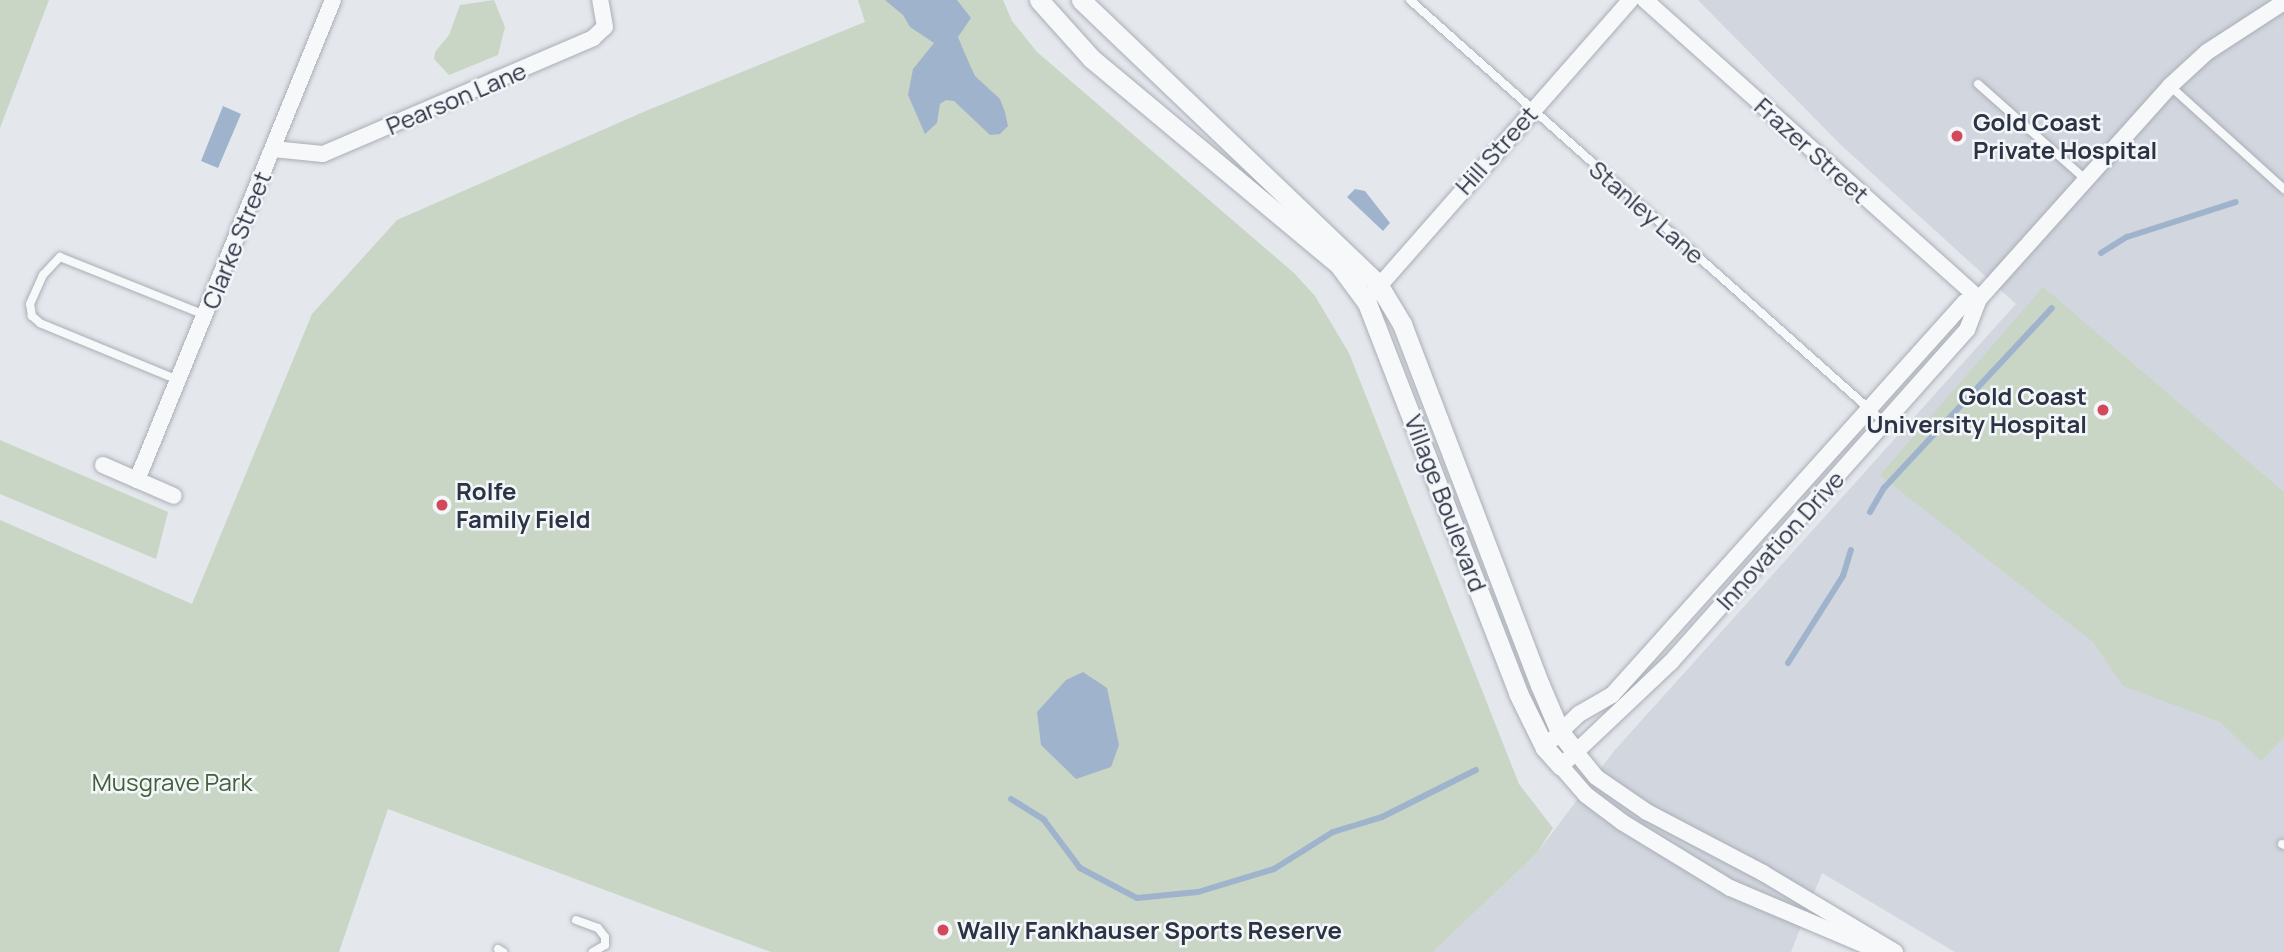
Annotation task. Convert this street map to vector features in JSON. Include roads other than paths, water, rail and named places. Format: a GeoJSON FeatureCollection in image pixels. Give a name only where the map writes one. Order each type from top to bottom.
{"type":"FeatureCollection","features":[{"type":"Feature","properties":{"kind":"street","name":"Clarke Street"},"geometry":{"type":"LineString","coordinates":[[137,480],[333,0]]}},
{"type":"Feature","properties":{"kind":"street","name":"Pearson Lane"},"geometry":{"type":"LineString","coordinates":[[273,149],[323,154],[593,38],[605,27],[600,0]]}},
{"type":"Feature","properties":{"kind":"street","name":"Village Boulevard"},"geometry":{"type":"LineString","coordinates":[[1039,0],[1092,59],[1339,265],[1367,303],[1518,693],[1545,748],[1586,795],[1622,822],[1730,888],[1881,952]]}},
{"type":"Feature","properties":{"kind":"street","name":"Village Boulevard"},"geometry":{"type":"LineString","coordinates":[[1081,0],[1378,284],[1402,324],[1560,732],[1596,777],[1647,812],[1763,873],[1895,952]]}},
{"type":"Feature","properties":{"kind":"street","name":"Hill Street"},"geometry":{"type":"LineString","coordinates":[[1367,303],[1378,284],[1630,0]]}},
{"type":"Feature","properties":{"kind":"street","name":"Frazer Street"},"geometry":{"type":"LineString","coordinates":[[1645,0],[1979,299]]}},
{"type":"Feature","properties":{"kind":"street","name":"Innovation Drive"},"geometry":{"type":"LineString","coordinates":[[1561,766],[1671,663],[1967,330],[1979,299],[2170,86],[2207,52],[2284,2]]}},
{"type":"Feature","properties":{"kind":"street","name":"Innovation Drive"},"geometry":{"type":"LineString","coordinates":[[1545,748],[1579,714],[1612,695],[1871,410],[1965,302],[1979,299]]}},
{"type":"Feature","properties":{"kind":"street"},"geometry":{"type":"LineString","coordinates":[[103,465],[174,496]]}},
{"type":"Feature","properties":{"kind":"lane","name":"Stanley Lane"},"geometry":{"type":"LineString","coordinates":[[1410,0],[1885,423]]}},
{"type":"Feature","properties":{"kind":"lane"},"geometry":{"type":"LineString","coordinates":[[1978,83],[2085,179]]}},
{"type":"Feature","properties":{"kind":"lane"},"geometry":{"type":"LineString","coordinates":[[2170,86],[2284,189]]}},
{"type":"Feature","properties":{"kind":"lane"},"geometry":{"type":"LineString","coordinates":[[178,380],[40,323],[32,316],[30,304],[52,261],[60,257],[205,315]]}},
{"type":"Feature","properties":{"kind":"lane"},"geometry":{"type":"LineString","coordinates":[[576,920],[598,928],[605,937],[605,945],[593,952]]}},
{"type":"Feature","properties":{"kind":"water"},"geometry":{"type":"Polygon","coordinates":[[[885,0],[957,0],[971,18],[958,37],[965,54],[975,76],[1000,99],[1005,112],[1008,126],[1000,134],[990,135],[954,101],[946,100],[940,104],[937,123],[925,134],[908,95],[913,69],[934,43],[910,27],[903,15],[885,0]]]}},
{"type":"Feature","properties":{"kind":"water"},"geometry":{"type":"Polygon","coordinates":[[[223,106],[241,114],[218,168],[201,161],[223,106]]]}},
{"type":"Feature","properties":{"kind":"water"},"geometry":{"type":"Polygon","coordinates":[[[1355,189],[1365,191],[1390,223],[1383,231],[1347,197],[1355,189]]]}},
{"type":"Feature","properties":{"kind":"water"},"geometry":{"type":"Polygon","coordinates":[[[1083,672],[1107,688],[1119,745],[1111,767],[1076,779],[1041,745],[1037,712],[1066,680],[1083,672]]]}},
{"type":"Feature","properties":{"kind":"waterway"},"geometry":{"type":"LineString","coordinates":[[2101,253],[2127,237],[2236,202]]}},
{"type":"Feature","properties":{"kind":"waterway"},"geometry":{"type":"LineString","coordinates":[[1870,512],[1884,488],[2052,308]]}},
{"type":"Feature","properties":{"kind":"waterway"},"geometry":{"type":"LineString","coordinates":[[1788,663],[1843,576],[1851,550]]}},
{"type":"Feature","properties":{"kind":"waterway"},"geometry":{"type":"LineString","coordinates":[[1011,799],[1044,820],[1080,868],[1137,898],[1198,892],[1274,869],[1333,832],[1382,817],[1476,770]]}},
{"type":"Feature","properties":{"kind":"place","name":"Gold Coast Private Hospital"},"geometry":{"type":"Point","coordinates":[1957,136]}},
{"type":"Feature","properties":{"kind":"place","name":"Gold Coast University Hospital"},"geometry":{"type":"Point","coordinates":[2103,410]}},
{"type":"Feature","properties":{"kind":"place","name":"Rolfe Family Field"},"geometry":{"type":"Point","coordinates":[442,505]}},
{"type":"Feature","properties":{"kind":"place","name":"Wally Fankhauser Sports Reserve"},"geometry":{"type":"Point","coordinates":[943,930]}},
{"type":"Feature","properties":{"kind":"park label","name":"Musgrave Park"},"geometry":{"type":"Point","coordinates":[172,782]}}]}
